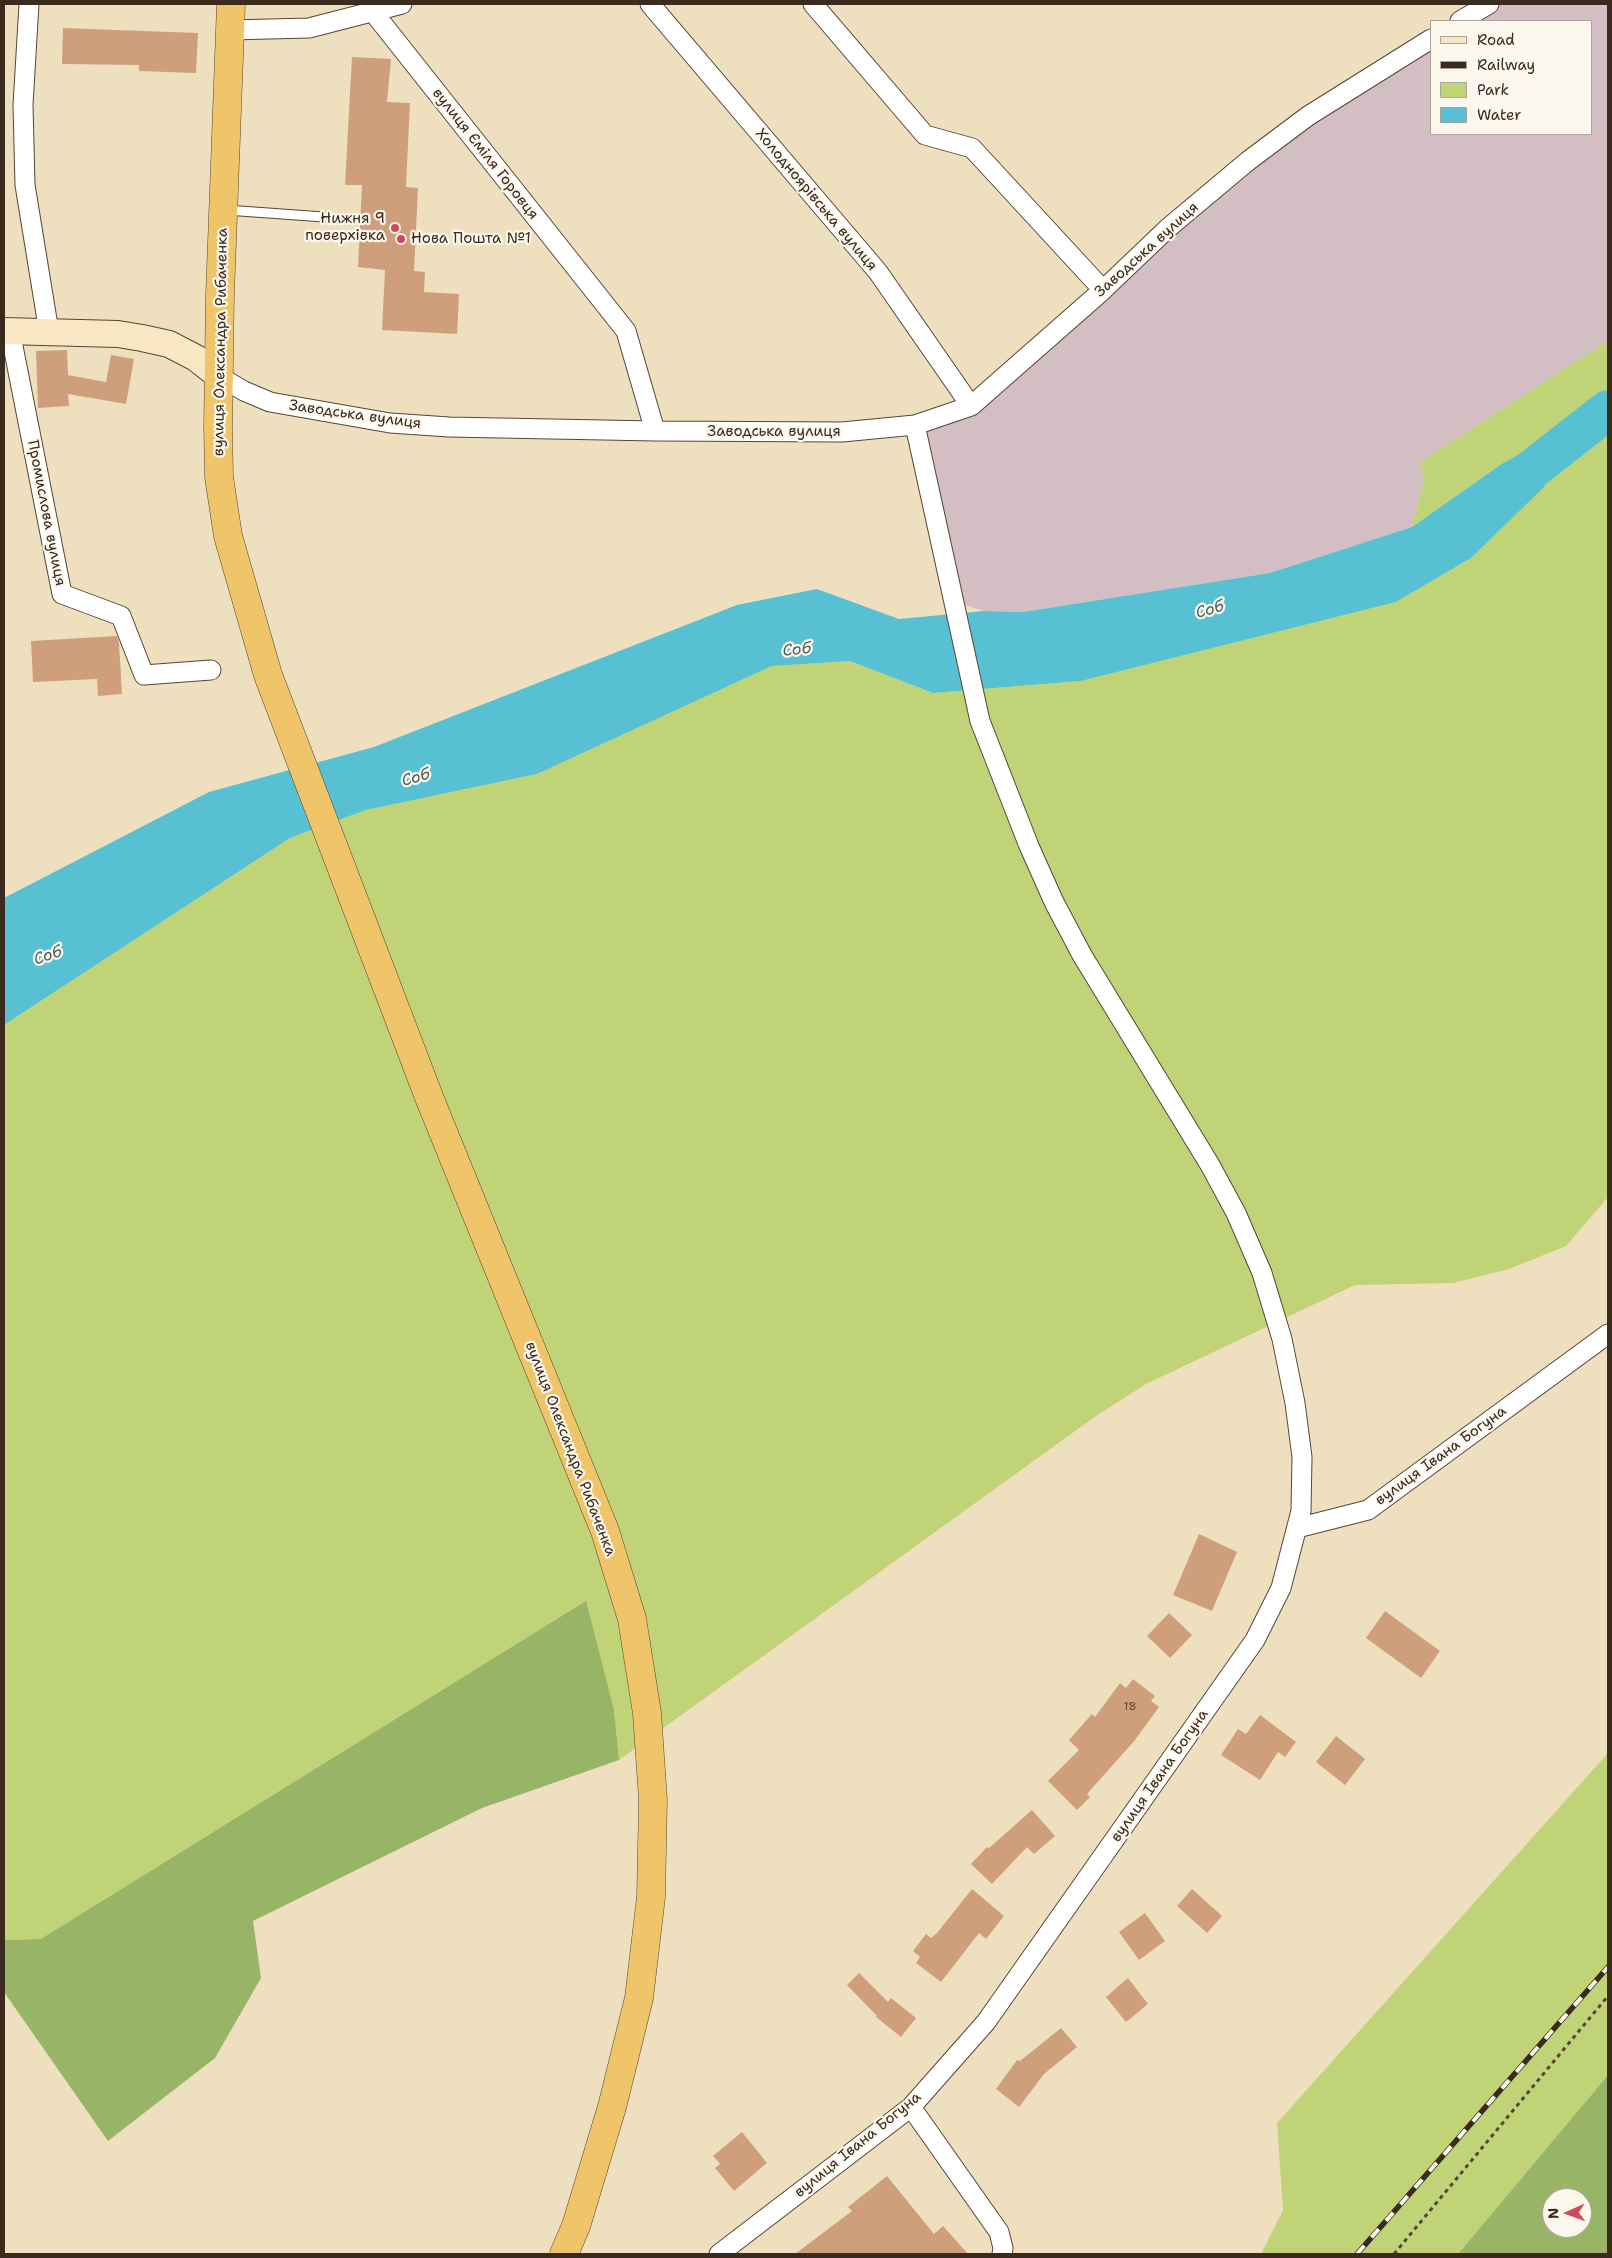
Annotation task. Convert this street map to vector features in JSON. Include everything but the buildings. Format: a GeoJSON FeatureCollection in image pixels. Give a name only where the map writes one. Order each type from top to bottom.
{"type":"FeatureCollection","features":[{"type":"Feature","properties":{"kind":"highway","name":"вулиця Олександра Рибаченка"},"geometry":{"type":"LineString","coordinates":[[230,17],[220,295],[218,477],[228,536],[268,675],[429,1097],[605,1531],[632,1619],[647,1713],[653,1800],[651,1897],[639,1998],[612,2106],[576,2226],[564,2254]]}},
{"type":"Feature","properties":{"kind":"street"},"geometry":{"type":"LineString","coordinates":[[29,4],[23,105],[25,185],[49,332]]}},
{"type":"Feature","properties":{"kind":"street"},"geometry":{"type":"LineString","coordinates":[[230,17],[309,28],[402,4]]}},
{"type":"Feature","properties":{"kind":"street","name":"Холодноярівська вулиця"},"geometry":{"type":"LineString","coordinates":[[650,4],[878,272],[971,406]]}},
{"type":"Feature","properties":{"kind":"street"},"geometry":{"type":"LineString","coordinates":[[813,4],[925,135],[972,148],[1103,290]]}},
{"type":"Feature","properties":{"kind":"street"},"geometry":{"type":"LineString","coordinates":[[1462,20],[1489,4]]}},
{"type":"Feature","properties":{"kind":"street","name":"вулиця Єміля Горовця"},"geometry":{"type":"LineString","coordinates":[[372,12],[626,331],[656,431]]}},
{"type":"Feature","properties":{"kind":"street","name":"Заводська вулиця"},"geometry":{"type":"LineString","coordinates":[[7,331],[118,334],[169,344],[196,358],[220,377],[244,391],[270,402],[390,422],[449,426],[656,431],[842,432],[915,426],[971,406],[1103,290],[1168,228],[1248,161],[1308,116],[1430,40]]}},
{"type":"Feature","properties":{"kind":"street","name":"Промислова вулиця"},"geometry":{"type":"LineString","coordinates":[[7,331],[62,594],[121,616],[144,675],[211,670]]}},
{"type":"Feature","properties":{"kind":"street"},"geometry":{"type":"LineString","coordinates":[[915,426],[952,601],[980,721],[1029,846],[1054,902],[1082,955],[1210,1165],[1236,1213],[1262,1273],[1282,1339],[1296,1403],[1302,1456],[1301,1510],[1297,1528]]}},
{"type":"Feature","properties":{"kind":"street","name":"вулиця Івана Богуна"},"geometry":{"type":"LineString","coordinates":[[720,2254],[911,2107],[942,2074],[1002,2000],[1256,1640],[1281,1588],[1297,1528],[1368,1510],[1608,1334]]}},
{"type":"Feature","properties":{"kind":"street"},"geometry":{"type":"LineString","coordinates":[[911,2107],[999,2232],[1003,2248],[1002,2254]]}},
{"type":"Feature","properties":{"kind":"lane"},"geometry":{"type":"LineString","coordinates":[[223,210],[324,217]]}},
{"type":"Feature","properties":{"kind":"path"},"geometry":{"type":"LineString","coordinates":[[1394,2254],[1608,1996]]}},
{"type":"Feature","properties":{"kind":"shaded area"},"geometry":{"type":"Polygon","coordinates":[[[1489,4],[1608,4],[1608,341],[1419,463],[1425,476],[1412,527],[1270,573],[1023,612],[984,611],[952,601],[915,425],[971,406],[1248,161],[1430,40],[1430,135],[1592,135],[1592,20],[1462,20],[1489,4]]]}},
{"type":"Feature","properties":{"kind":"green space"},"geometry":{"type":"Polygon","coordinates":[[[1608,341],[1608,1197],[1566,1246],[1509,1269],[1453,1283],[1355,1285],[1146,1384],[1096,1416],[619,1760],[614,1710],[41,1939],[4,1940],[4,1025],[290,838],[366,810],[537,774],[772,666],[850,661],[933,693],[1081,681],[1396,602],[1471,558],[1543,487],[1521,454],[1503,463],[1412,527],[1425,476],[1419,463],[1608,341]]]}},
{"type":"Feature","properties":{"kind":"green space"},"geometry":{"type":"Polygon","coordinates":[[[586,1601],[614,1710],[619,1760],[482,1808],[253,1921],[261,1978],[215,2058],[108,2141],[4,1992],[4,1940],[41,1939],[586,1601]]]}},
{"type":"Feature","properties":{"kind":"green space"},"geometry":{"type":"Polygon","coordinates":[[[1608,1753],[1608,2075],[1458,2254],[1261,2254],[1283,2210],[1277,2123],[1608,1753]]]}},
{"type":"Feature","properties":{"kind":"green space"},"geometry":{"type":"Polygon","coordinates":[[[1608,2075],[1608,2254],[1458,2254],[1608,2075]]]}},
{"type":"Feature","properties":{"kind":"water"},"geometry":{"type":"Polygon","coordinates":[[[1555,452],[1552,469],[1544,487],[1471,558],[1396,602],[1081,681],[933,693],[850,661],[772,666],[537,774],[366,810],[290,838],[4,1025],[4,898],[209,792],[374,747],[737,605],[817,589],[899,619],[984,611],[1023,612],[1270,573],[1412,527],[1503,463],[1521,454],[1555,452]]]}},
{"type":"Feature","properties":{"kind":"waterway","name":"Соб"},"geometry":{"type":"LineString","coordinates":[[1512,485],[1608,410]]}},
{"type":"Feature","properties":{"kind":"railway"},"geometry":{"type":"LineString","coordinates":[[1357,2254],[1608,1967]]}},
{"type":"Feature","properties":{"kind":"place","name":"Нижня 9 поверхівка"},"geometry":{"type":"Point","coordinates":[395,228]}},
{"type":"Feature","properties":{"kind":"place","name":"Нова Пошта №1"},"geometry":{"type":"Point","coordinates":[401,239]}}]}
